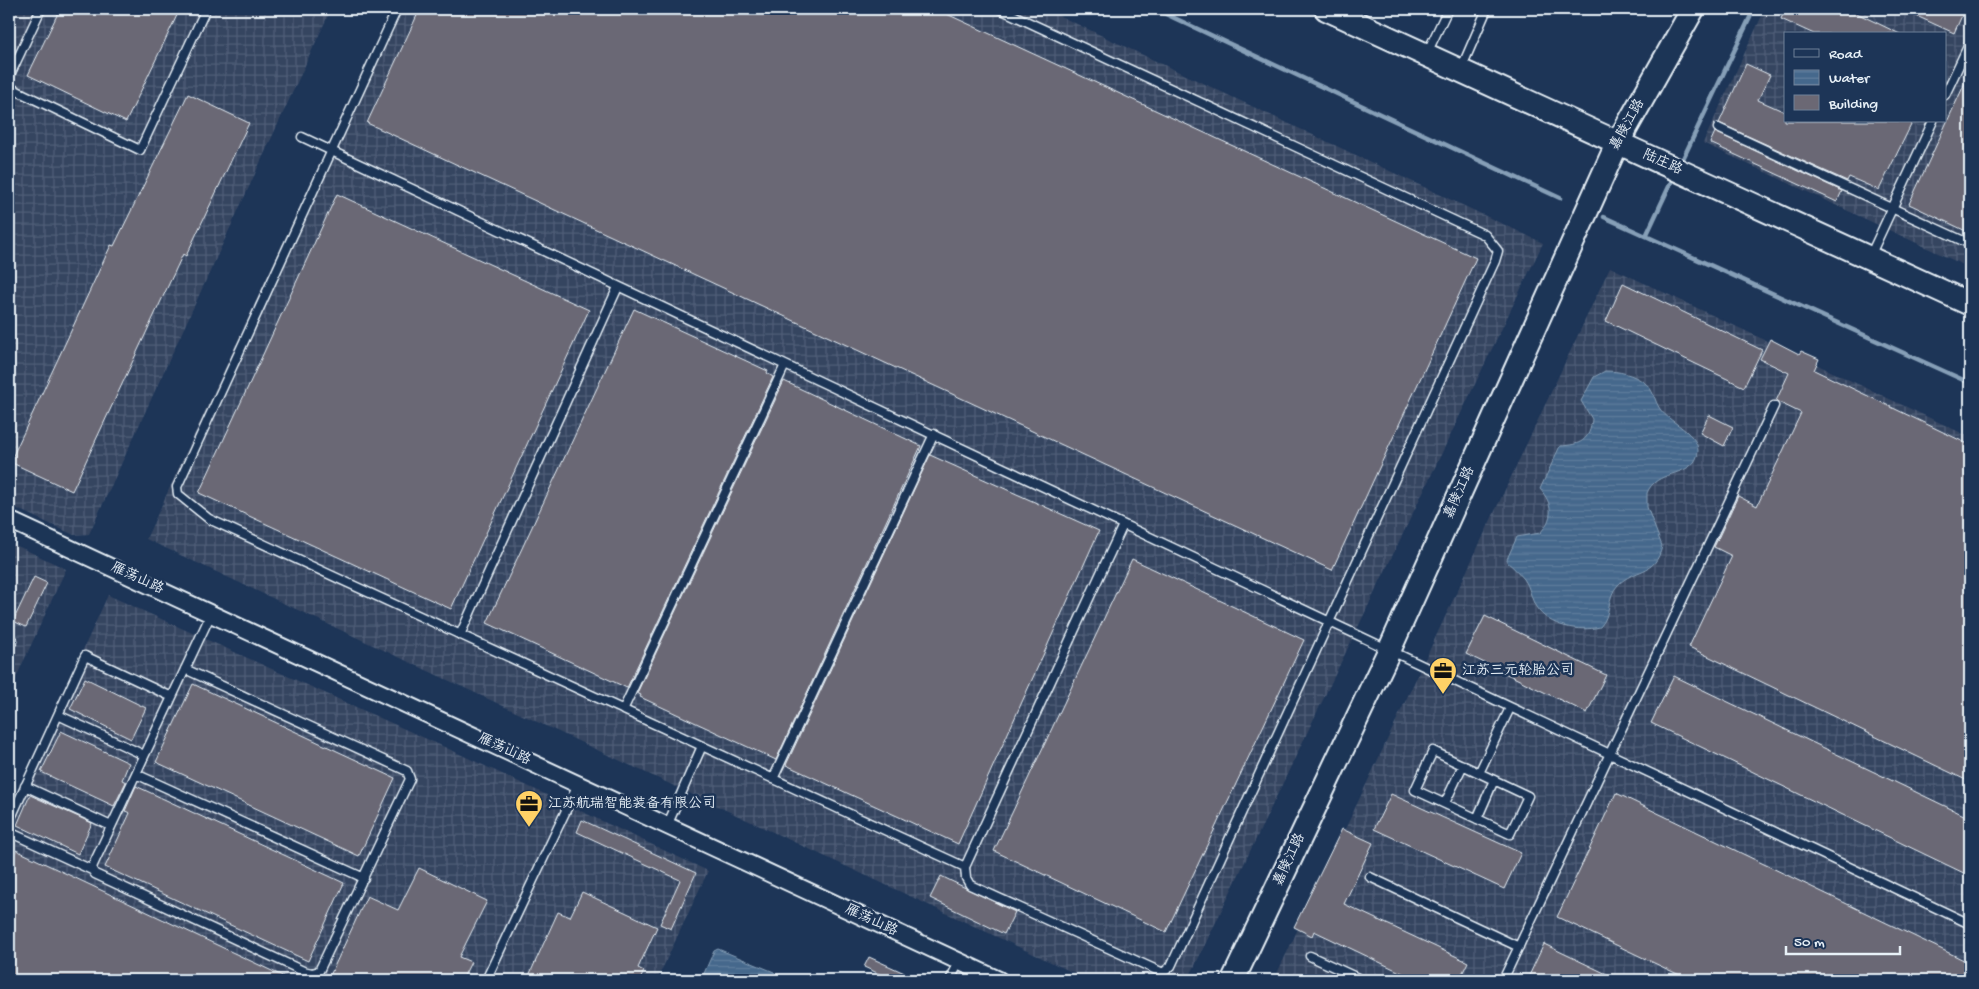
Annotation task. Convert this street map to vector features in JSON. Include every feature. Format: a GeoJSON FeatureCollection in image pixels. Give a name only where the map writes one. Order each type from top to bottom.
{"type":"FeatureCollection","features":[{"type":"Feature","properties":{"kind":"street","name":"陆庄路"},"geometry":{"type":"LineString","coordinates":[[1326,9],[1617,144],[1970,304]]}},
{"type":"Feature","properties":{"kind":"street","name":"嘉陵江路"},"geometry":{"type":"LineString","coordinates":[[1233,980],[1389,652],[1617,144],[1693,9]]}},
{"type":"Feature","properties":{"kind":"street","name":"雁荡山路"},"geometry":{"type":"LineString","coordinates":[[9,520],[1000,980]]}},
{"type":"Feature","properties":{"kind":"lane"},"geometry":{"type":"LineString","coordinates":[[9,77],[41,9]]}},
{"type":"Feature","properties":{"kind":"lane"},"geometry":{"type":"LineString","coordinates":[[9,87],[140,150],[206,9]]}},
{"type":"Feature","properties":{"kind":"lane"},"geometry":{"type":"LineString","coordinates":[[397,9],[177,486],[178,494],[209,519],[965,867]]}},
{"type":"Feature","properties":{"kind":"lane"},"geometry":{"type":"LineString","coordinates":[[1000,9],[1485,235],[1498,251],[1171,966],[1163,973],[1154,971],[970,885],[966,878],[965,867],[1122,525]]}},
{"type":"Feature","properties":{"kind":"lane"},"geometry":{"type":"LineString","coordinates":[[1426,55],[1448,9]]}},
{"type":"Feature","properties":{"kind":"lane"},"geometry":{"type":"LineString","coordinates":[[1460,71],[1487,9]]}},
{"type":"Feature","properties":{"kind":"lane"},"geometry":{"type":"LineString","coordinates":[[1946,94],[1970,42]]}},
{"type":"Feature","properties":{"kind":"lane"},"geometry":{"type":"LineString","coordinates":[[1869,258],[1933,122]]}},
{"type":"Feature","properties":{"kind":"lane"},"geometry":{"type":"LineString","coordinates":[[1718,128],[1970,244]]}},
{"type":"Feature","properties":{"kind":"lane"},"geometry":{"type":"LineString","coordinates":[[302,137],[934,434],[1389,652],[1970,924]]}},
{"type":"Feature","properties":{"kind":"lane"},"geometry":{"type":"LineString","coordinates":[[460,635],[618,287]]}},
{"type":"Feature","properties":{"kind":"lane"},"geometry":{"type":"LineString","coordinates":[[623,710],[785,365]]}},
{"type":"Feature","properties":{"kind":"lane"},"geometry":{"type":"LineString","coordinates":[[1503,980],[1774,406]]}},
{"type":"Feature","properties":{"kind":"lane"},"geometry":{"type":"LineString","coordinates":[[773,779],[934,434]]}},
{"type":"Feature","properties":{"kind":"lane"},"geometry":{"type":"LineString","coordinates":[[92,870],[211,614]]}},
{"type":"Feature","properties":{"kind":"lane"},"geometry":{"type":"LineString","coordinates":[[9,822],[85,656],[172,696]]}},
{"type":"Feature","properties":{"kind":"lane"},"geometry":{"type":"LineString","coordinates":[[9,832],[92,870],[128,890],[303,971],[312,973],[319,971],[410,779],[407,771],[185,669]]}},
{"type":"Feature","properties":{"kind":"lane"},"geometry":{"type":"LineString","coordinates":[[1479,773],[1510,708]]}},
{"type":"Feature","properties":{"kind":"lane"},"geometry":{"type":"LineString","coordinates":[[58,716],[144,755]]}},
{"type":"Feature","properties":{"kind":"lane"},"geometry":{"type":"LineString","coordinates":[[667,826],[702,746]]}},
{"type":"Feature","properties":{"kind":"lane"},"geometry":{"type":"LineString","coordinates":[[1434,751],[1479,773],[1528,796],[1510,834],[1415,790],[1434,751]]}},
{"type":"Feature","properties":{"kind":"lane"},"geometry":{"type":"LineString","coordinates":[[1445,804],[1463,765]]}},
{"type":"Feature","properties":{"kind":"lane"},"geometry":{"type":"LineString","coordinates":[[136,774],[364,878]]}},
{"type":"Feature","properties":{"kind":"lane"},"geometry":{"type":"LineString","coordinates":[[1477,819],[1494,780]]}},
{"type":"Feature","properties":{"kind":"lane"},"geometry":{"type":"LineString","coordinates":[[486,980],[578,785]]}},
{"type":"Feature","properties":{"kind":"lane"},"geometry":{"type":"LineString","coordinates":[[25,786],[111,826]]}},
{"type":"Feature","properties":{"kind":"lane"},"geometry":{"type":"LineString","coordinates":[[1370,877],[1519,947]]}},
{"type":"Feature","properties":{"kind":"lane"},"geometry":{"type":"LineString","coordinates":[[1310,956],[1362,980]]}},
{"type":"Feature","properties":{"kind":"lane"},"geometry":{"type":"LineString","coordinates":[[950,980],[959,962]]}},
{"type":"Feature","properties":{"kind":"shaded area"},"geometry":{"type":"Polygon","coordinates":[[[9,9],[331,9],[89,534],[74,535],[9,505],[9,9]]]}},
{"type":"Feature","properties":{"kind":"shaded area"},"geometry":{"type":"Polygon","coordinates":[[[391,9],[1045,9],[1543,243],[1188,980],[1089,980],[146,539],[391,9]]]}},
{"type":"Feature","properties":{"kind":"shaded area"},"geometry":{"type":"Polygon","coordinates":[[[1765,9],[1970,9],[1970,268],[1703,143],[1765,9]]]}},
{"type":"Feature","properties":{"kind":"shaded area"},"geometry":{"type":"Polygon","coordinates":[[[1610,267],[1970,437],[1970,980],[1274,980],[1610,267]]]}},
{"type":"Feature","properties":{"kind":"shaded area"},"geometry":{"type":"Polygon","coordinates":[[[9,542],[66,569],[9,693],[9,542]]]}},
{"type":"Feature","properties":{"kind":"shaded area"},"geometry":{"type":"Polygon","coordinates":[[[108,595],[451,750],[708,871],[657,980],[9,980],[9,812],[108,595]]]}},
{"type":"Feature","properties":{"kind":"water"},"geometry":{"type":"Polygon","coordinates":[[[1605,371],[1636,377],[1645,383],[1660,409],[1692,437],[1698,451],[1692,465],[1657,481],[1647,493],[1647,507],[1662,546],[1659,556],[1650,567],[1618,585],[1612,595],[1604,622],[1600,627],[1583,629],[1556,623],[1542,614],[1534,604],[1526,582],[1507,562],[1507,559],[1517,537],[1540,533],[1548,522],[1550,516],[1549,506],[1540,489],[1560,446],[1578,443],[1589,432],[1592,419],[1581,401],[1594,377],[1605,371]]]}},
{"type":"Feature","properties":{"kind":"water"},"geometry":{"type":"Polygon","coordinates":[[[718,949],[774,972],[777,980],[701,980],[714,951],[718,949]]]}},
{"type":"Feature","properties":{"kind":"building"},"geometry":{"type":"Polygon","coordinates":[[[60,9],[180,9],[126,122],[28,75],[60,9]]]}},
{"type":"Feature","properties":{"kind":"building"},"geometry":{"type":"Polygon","coordinates":[[[420,9],[936,9],[1476,258],[1332,570],[367,123],[420,9]]]}},
{"type":"Feature","properties":{"kind":"building"},"geometry":{"type":"Polygon","coordinates":[[[1785,9],[1848,9],[1896,32],[1810,32],[1781,19],[1785,9]]]}},
{"type":"Feature","properties":{"kind":"building"},"geometry":{"type":"Polygon","coordinates":[[[1901,9],[1965,9],[1954,33],[1901,9]]]}},
{"type":"Feature","properties":{"kind":"building"},"geometry":{"type":"Polygon","coordinates":[[[1746,64],[1770,75],[1758,100],[1784,112],[1784,122],[1913,122],[1879,190],[1849,177],[1847,181],[1719,123],[1746,64]]]}},
{"type":"Feature","properties":{"kind":"building"},"geometry":{"type":"Polygon","coordinates":[[[1970,72],[1970,233],[1909,204],[1970,72]]]}},
{"type":"Feature","properties":{"kind":"building"},"geometry":{"type":"Polygon","coordinates":[[[188,94],[249,123],[186,256],[183,254],[72,491],[10,462],[111,245],[114,246],[188,94]]]}},
{"type":"Feature","properties":{"kind":"building"},"geometry":{"type":"Polygon","coordinates":[[[1715,132],[1842,191],[1837,202],[1710,143],[1715,132]]]}},
{"type":"Feature","properties":{"kind":"building"},"geometry":{"type":"Polygon","coordinates":[[[337,194],[589,310],[451,609],[199,493],[337,194]]]}},
{"type":"Feature","properties":{"kind":"building"},"geometry":{"type":"Polygon","coordinates":[[[1623,283],[1762,350],[1744,387],[1606,321],[1623,283]]]}},
{"type":"Feature","properties":{"kind":"building"},"geometry":{"type":"Polygon","coordinates":[[[634,309],[768,371],[767,373],[773,377],[627,688],[487,623],[634,309]]]}},
{"type":"Feature","properties":{"kind":"building"},"geometry":{"type":"Polygon","coordinates":[[[1770,339],[1799,354],[1801,351],[1819,359],[1814,370],[1970,445],[1970,782],[1689,647],[1732,556],[1714,547],[1738,496],[1757,506],[1801,413],[1776,401],[1789,373],[1760,359],[1770,339]]]}},
{"type":"Feature","properties":{"kind":"building"},"geometry":{"type":"Polygon","coordinates":[[[784,381],[921,446],[776,760],[640,697],[641,695],[637,693],[784,381]]]}},
{"type":"Feature","properties":{"kind":"building"},"geometry":{"type":"Polygon","coordinates":[[[1709,415],[1733,427],[1724,446],[1700,433],[1709,415]]]}},
{"type":"Feature","properties":{"kind":"building"},"geometry":{"type":"Polygon","coordinates":[[[930,455],[1099,531],[958,844],[786,765],[930,455]]]}},
{"type":"Feature","properties":{"kind":"building"},"geometry":{"type":"Polygon","coordinates":[[[1132,559],[1304,640],[1166,932],[994,851],[1132,559]]]}},
{"type":"Feature","properties":{"kind":"building"},"geometry":{"type":"Polygon","coordinates":[[[34,577],[47,583],[26,627],[13,621],[34,577]]]}},
{"type":"Feature","properties":{"kind":"building"},"geometry":{"type":"Polygon","coordinates":[[[1485,616],[1606,675],[1587,713],[1466,654],[1485,616]]]}},
{"type":"Feature","properties":{"kind":"building"},"geometry":{"type":"Polygon","coordinates":[[[1674,676],[1970,818],[1970,876],[1651,723],[1674,676]]]}},
{"type":"Feature","properties":{"kind":"building"},"geometry":{"type":"Polygon","coordinates":[[[85,678],[146,708],[131,739],[70,709],[85,678]]]}},
{"type":"Feature","properties":{"kind":"building"},"geometry":{"type":"Polygon","coordinates":[[[193,684],[395,778],[359,856],[156,762],[193,684]]]}},
{"type":"Feature","properties":{"kind":"building"},"geometry":{"type":"Polygon","coordinates":[[[61,731],[129,763],[122,780],[126,782],[114,806],[41,772],[61,731]]]}},
{"type":"Feature","properties":{"kind":"building"},"geometry":{"type":"Polygon","coordinates":[[[136,786],[344,883],[308,961],[105,867],[130,813],[125,811],[136,786]]]}},
{"type":"Feature","properties":{"kind":"building"},"geometry":{"type":"Polygon","coordinates":[[[1616,793],[1970,963],[1970,980],[1690,980],[1557,917],[1616,793]]]}},
{"type":"Feature","properties":{"kind":"building"},"geometry":{"type":"Polygon","coordinates":[[[1391,794],[1521,853],[1504,889],[1374,829],[1391,794]]]}},
{"type":"Feature","properties":{"kind":"building"},"geometry":{"type":"Polygon","coordinates":[[[30,795],[92,823],[78,854],[17,825],[30,795]]]}},
{"type":"Feature","properties":{"kind":"building"},"geometry":{"type":"Polygon","coordinates":[[[582,820],[696,873],[671,929],[660,924],[680,880],[577,832],[582,820]]]}},
{"type":"Feature","properties":{"kind":"building"},"geometry":{"type":"Polygon","coordinates":[[[1342,829],[1373,843],[1344,904],[1468,962],[1459,980],[1417,980],[1314,931],[1312,936],[1294,927],[1342,829]]]}},
{"type":"Feature","properties":{"kind":"building"},"geometry":{"type":"Polygon","coordinates":[[[16,850],[291,980],[9,980],[9,865],[16,850]]]}},
{"type":"Feature","properties":{"kind":"building"},"geometry":{"type":"Polygon","coordinates":[[[419,868],[487,901],[459,957],[471,962],[462,980],[328,980],[367,896],[398,910],[419,868]]]}},
{"type":"Feature","properties":{"kind":"building"},"geometry":{"type":"Polygon","coordinates":[[[941,876],[1015,912],[1004,934],[930,898],[941,876]]]}},
{"type":"Feature","properties":{"kind":"building"},"geometry":{"type":"Polygon","coordinates":[[[582,892],[657,927],[638,968],[644,971],[640,980],[527,980],[558,912],[570,917],[582,892]]]}},
{"type":"Feature","properties":{"kind":"building"},"geometry":{"type":"Polygon","coordinates":[[[1544,944],[1619,980],[1527,980],[1544,944]]]}},
{"type":"Feature","properties":{"kind":"building"},"geometry":{"type":"Polygon","coordinates":[[[869,957],[920,980],[893,980],[864,967],[869,957]]]}},
{"type":"Feature","properties":{"kind":"waterway"},"geometry":{"type":"LineString","coordinates":[[1155,9],[1560,198]]}},
{"type":"Feature","properties":{"kind":"waterway"},"geometry":{"type":"LineString","coordinates":[[1680,165],[1754,9]]}},
{"type":"Feature","properties":{"kind":"waterway"},"geometry":{"type":"LineString","coordinates":[[1646,236],[1674,176]]}},
{"type":"Feature","properties":{"kind":"waterway"},"geometry":{"type":"LineString","coordinates":[[1604,217],[1970,383]]}},
{"type":"Feature","properties":{"kind":"place","name":"江苏三元轮胎公司"},"geometry":{"type":"Point","coordinates":[1443,695]}},
{"type":"Feature","properties":{"kind":"place","name":"江苏航瑞智能装备有限公司"},"geometry":{"type":"Point","coordinates":[529,828]}}]}
